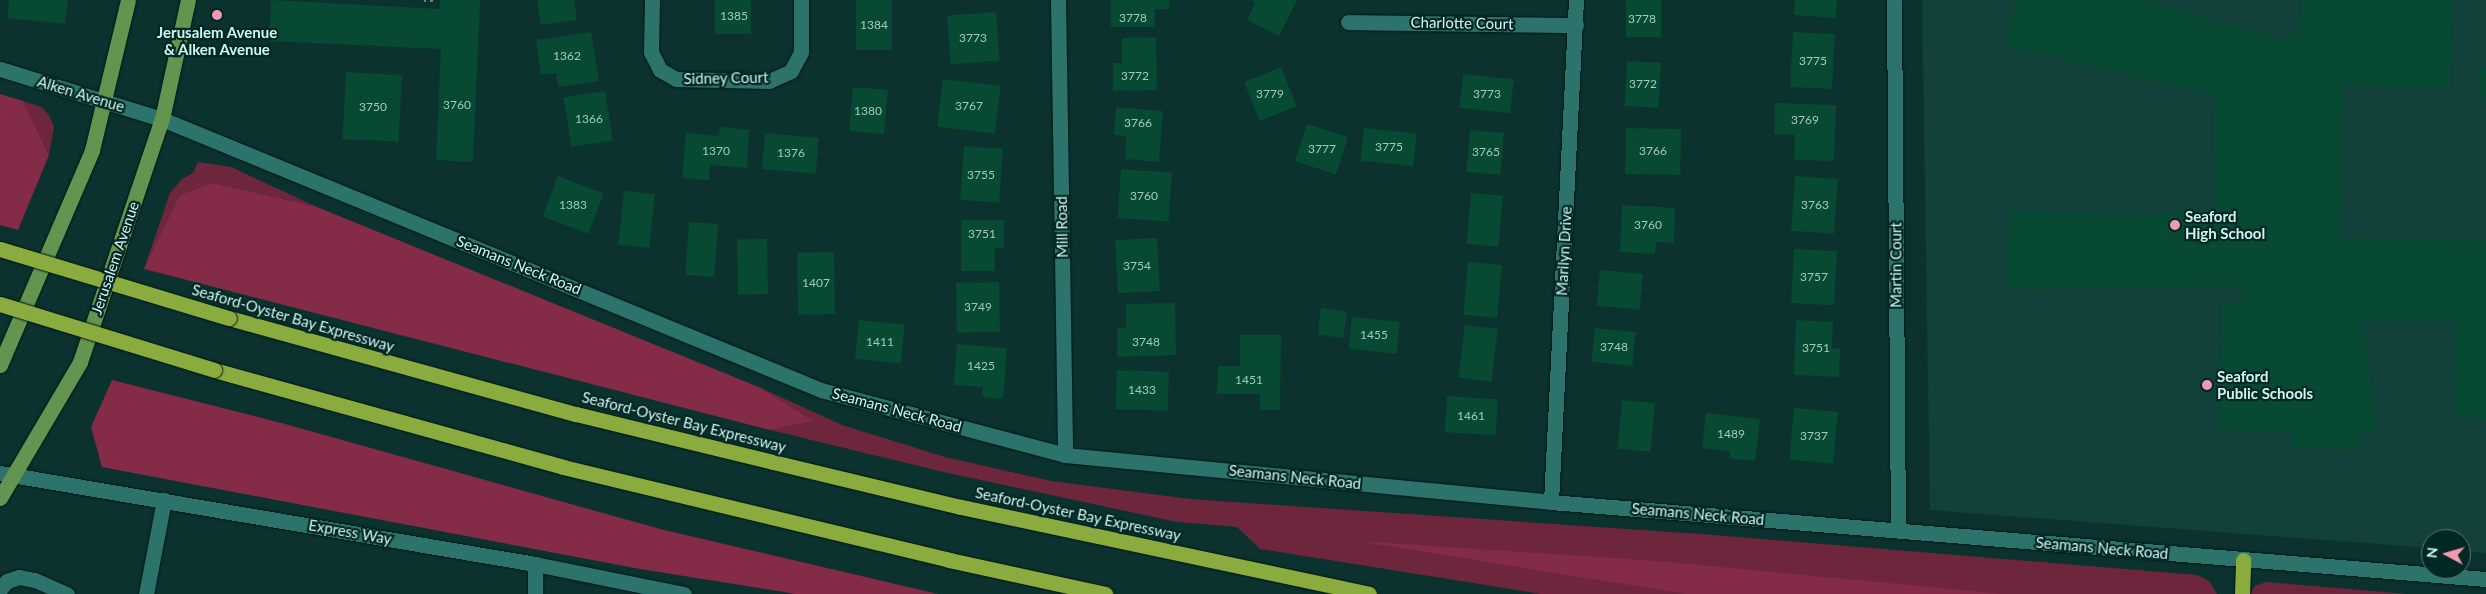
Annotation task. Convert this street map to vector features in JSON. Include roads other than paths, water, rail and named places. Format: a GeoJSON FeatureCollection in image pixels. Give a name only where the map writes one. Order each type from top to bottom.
{"type":"FeatureCollection","features":[{"type":"Feature","properties":{"kind":"highway","name":"Seaford-Oyster Bay Expressway"},"geometry":{"type":"LineString","coordinates":[[0,249],[229,318],[576,414],[961,507],[1369,594]]}},
{"type":"Feature","properties":{"kind":"highway"},"geometry":{"type":"LineString","coordinates":[[0,304],[214,370],[582,471],[949,560],[1105,594]]}},
{"type":"Feature","properties":{"kind":"highway"},"geometry":{"type":"LineString","coordinates":[[2242,594],[2243,560]]}},
{"type":"Feature","properties":{"kind":"main road"},"geometry":{"type":"LineString","coordinates":[[0,365],[92,150],[128,0]]}},
{"type":"Feature","properties":{"kind":"main road","name":"Jerusalem Avenue"},"geometry":{"type":"LineString","coordinates":[[0,498],[16,476],[80,362],[162,119],[188,0]]}},
{"type":"Feature","properties":{"kind":"street","name":"Sidney Court"},"geometry":{"type":"LineString","coordinates":[[652,0],[651,52],[660,70],[676,79],[769,80],[792,71],[801,52],[801,0]]}},
{"type":"Feature","properties":{"kind":"street","name":"Mill Road"},"geometry":{"type":"LineString","coordinates":[[1058,0],[1066,455]]}},
{"type":"Feature","properties":{"kind":"street","name":"Marilyn Drive"},"geometry":{"type":"LineString","coordinates":[[1551,502],[1576,0]]}},
{"type":"Feature","properties":{"kind":"street","name":"Martin Court"},"geometry":{"type":"LineString","coordinates":[[1894,0],[1898,530]]}},
{"type":"Feature","properties":{"kind":"street","name":"Charlotte Court"},"geometry":{"type":"LineString","coordinates":[[1348,22],[1576,25]]}},
{"type":"Feature","properties":{"kind":"street","name":"Alken Avenue"},"geometry":{"type":"LineString","coordinates":[[0,69],[162,119]]}},
{"type":"Feature","properties":{"kind":"street","name":"Seamans Neck Road"},"geometry":{"type":"LineString","coordinates":[[162,119],[821,390],[1066,455],[1551,502],[2486,579]]}},
{"type":"Feature","properties":{"kind":"street"},"geometry":{"type":"LineString","coordinates":[[0,473],[16,476]]}},
{"type":"Feature","properties":{"kind":"street","name":"Express Way"},"geometry":{"type":"LineString","coordinates":[[16,476],[535,564],[684,594]]}},
{"type":"Feature","properties":{"kind":"street"},"geometry":{"type":"LineString","coordinates":[[146,594],[164,500]]}},
{"type":"Feature","properties":{"kind":"street"},"geometry":{"type":"LineString","coordinates":[[535,564],[535,594]]}},
{"type":"Feature","properties":{"kind":"street"},"geometry":{"type":"LineString","coordinates":[[0,588],[7,581],[19,577],[35,580],[66,594]]}},
{"type":"Feature","properties":{"kind":"place","name":"Jerusalem Avenue & Alken Avenue"},"geometry":{"type":"Point","coordinates":[217,15]}},
{"type":"Feature","properties":{"kind":"place","name":"Seaford High School"},"geometry":{"type":"Point","coordinates":[2175,225]}},
{"type":"Feature","properties":{"kind":"place","name":"Seaford Public Schools"},"geometry":{"type":"Point","coordinates":[2207,385]}}]}
